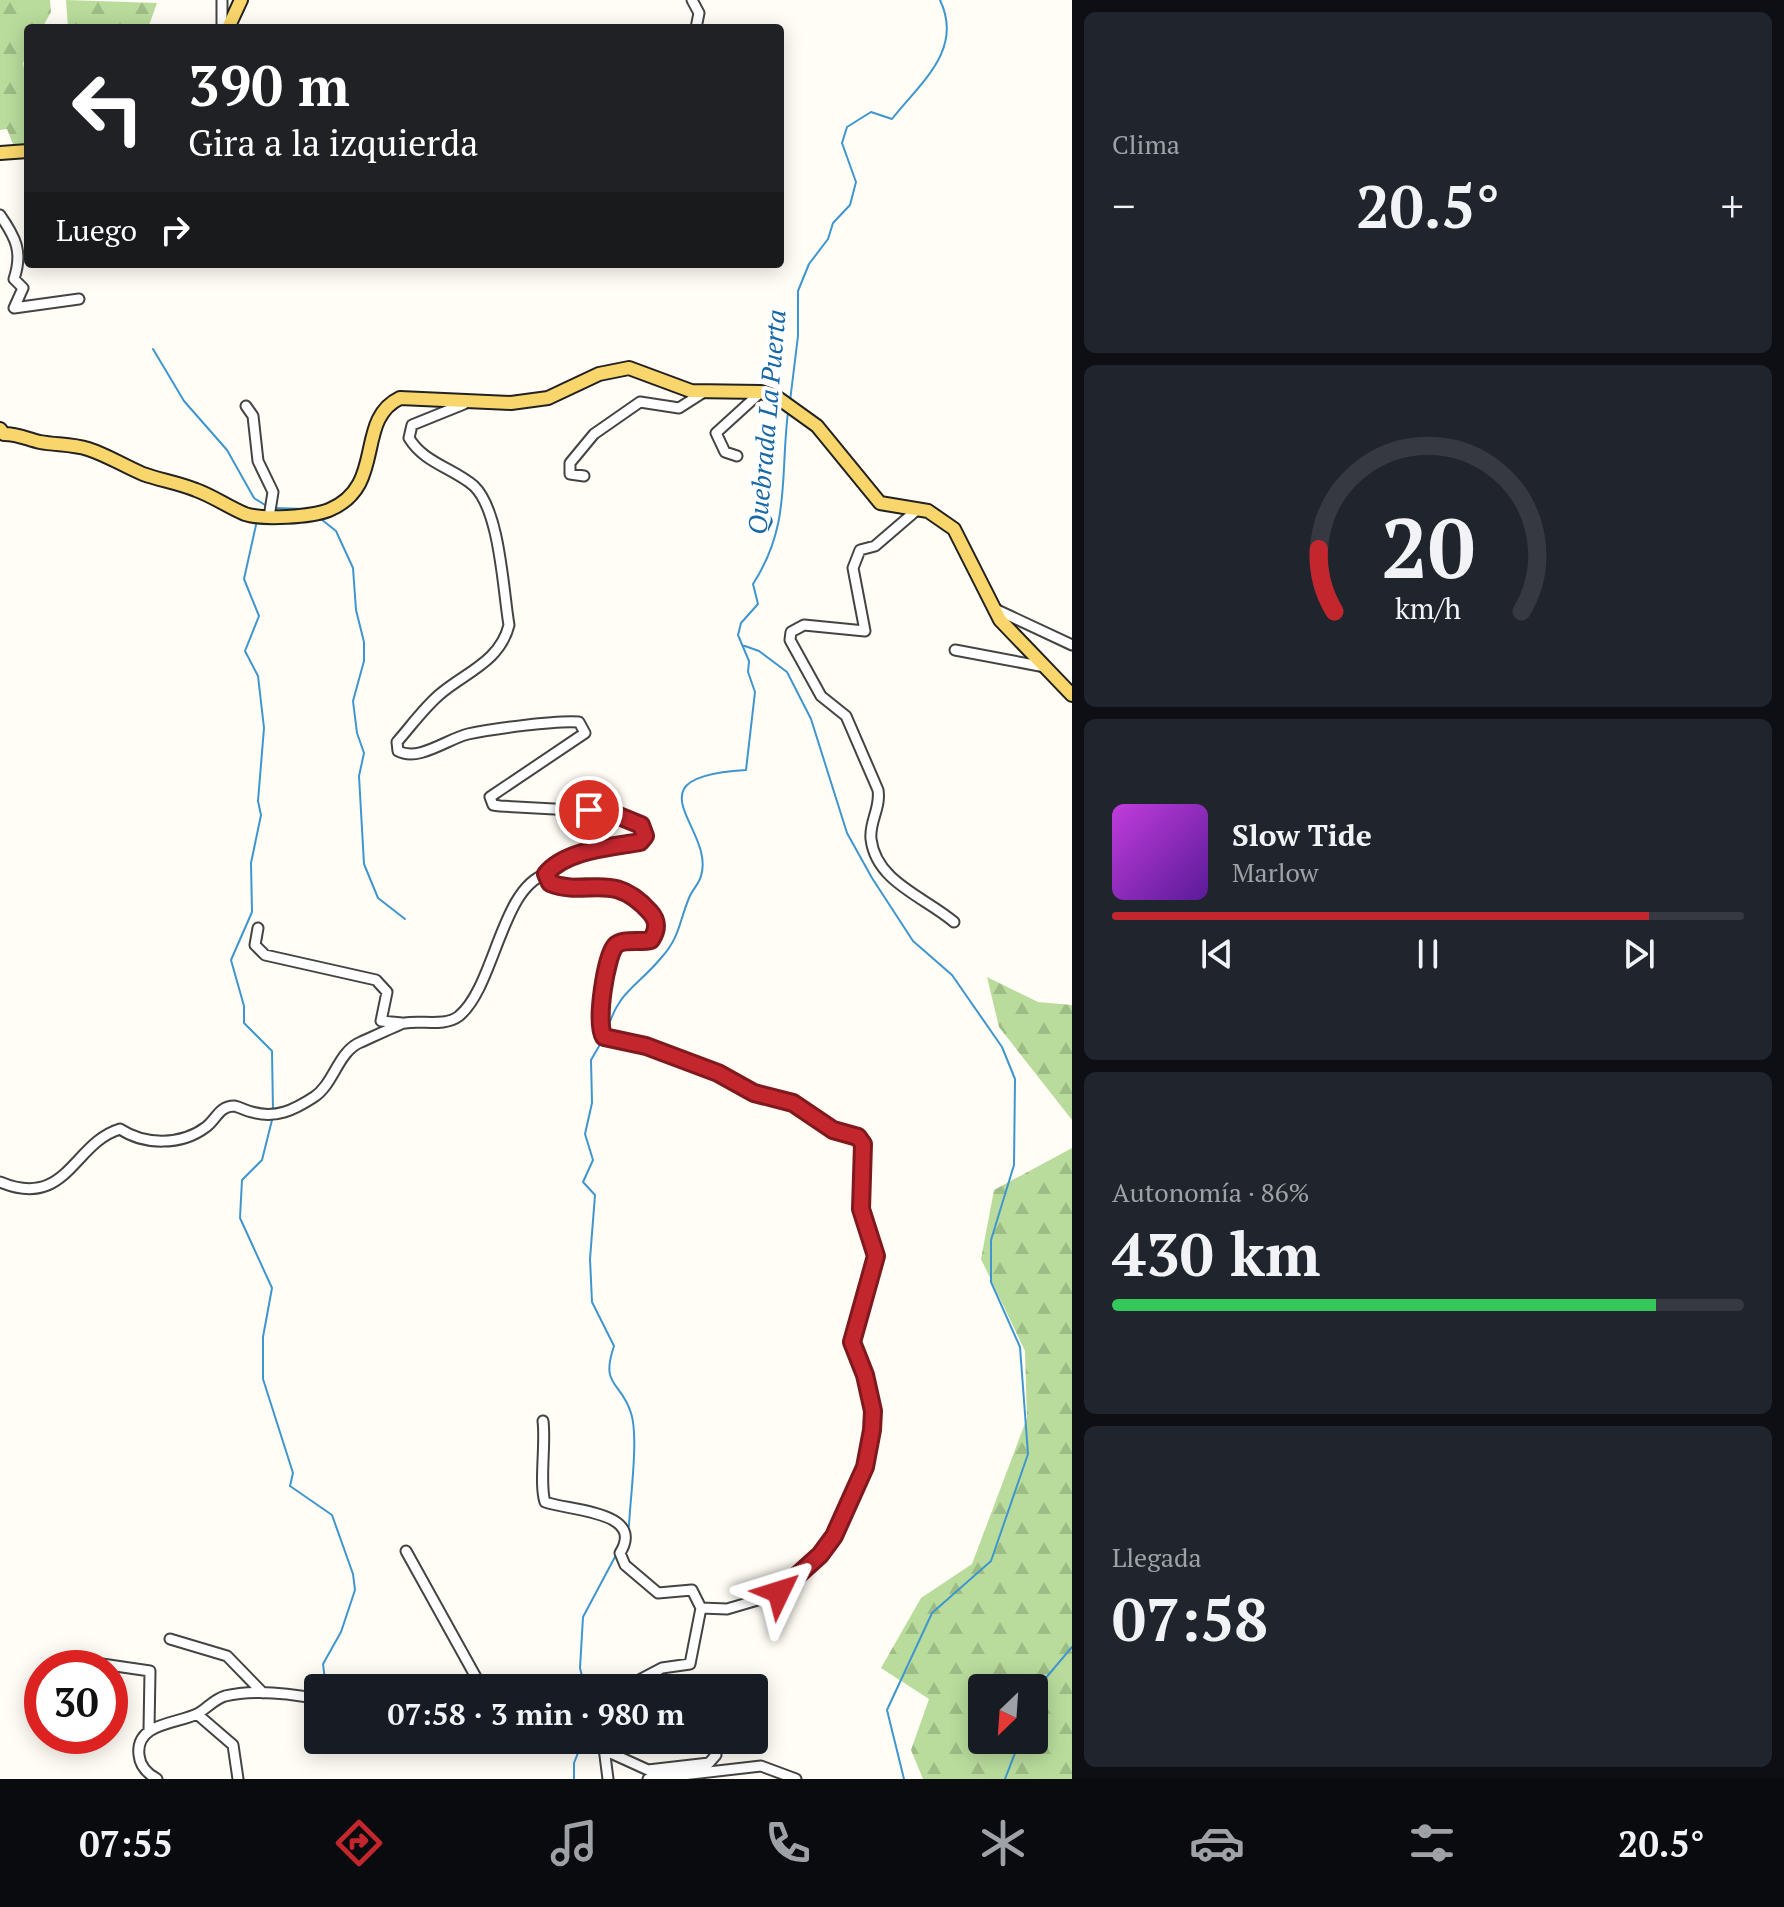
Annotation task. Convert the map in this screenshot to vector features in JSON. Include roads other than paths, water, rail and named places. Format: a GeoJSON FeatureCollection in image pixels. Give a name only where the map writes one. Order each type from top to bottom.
{"type":"FeatureCollection","features":[{"type":"Feature","properties":{"kind":"main road"},"geometry":{"type":"LineString","coordinates":[[227,24],[241,0]]}},
{"type":"Feature","properties":{"kind":"main road"},"geometry":{"type":"LineString","coordinates":[[0,153],[24,151]]}},
{"type":"Feature","properties":{"kind":"main road"},"geometry":{"type":"LineString","coordinates":[[1,432],[85,448],[145,474],[193,488],[245,514],[269,517],[316,514],[347,499],[365,475],[377,419],[392,402],[421,397],[464,404],[548,398],[599,374],[629,368],[678,387],[704,392],[761,392],[800,413],[833,442],[872,497],[893,507],[918,509],[938,516],[959,535],[1009,631],[1048,667],[1072,695]]}},
{"type":"Feature","properties":{"kind":"street"},"geometry":{"type":"LineString","coordinates":[[222,0],[225,24]]}},
{"type":"Feature","properties":{"kind":"street"},"geometry":{"type":"LineString","coordinates":[[692,0],[699,13],[697,24]]}},
{"type":"Feature","properties":{"kind":"street"},"geometry":{"type":"LineString","coordinates":[[0,215],[17,240],[20,259],[14,279],[23,288],[14,308],[79,299]]}},
{"type":"Feature","properties":{"kind":"street"},"geometry":{"type":"LineString","coordinates":[[584,476],[570,474],[570,463],[594,434],[616,417],[640,402],[679,408],[704,392]]}},
{"type":"Feature","properties":{"kind":"street"},"geometry":{"type":"LineString","coordinates":[[737,456],[725,452],[716,433],[761,392]]}},
{"type":"Feature","properties":{"kind":"street"},"geometry":{"type":"LineString","coordinates":[[258,928],[255,945],[265,955],[376,980],[387,992],[381,1021],[440,1022],[458,1017],[483,983],[490,957],[529,884],[562,862],[591,851],[640,842],[645,836],[641,825],[609,812],[500,806],[491,801],[494,791],[523,777],[564,745],[580,739],[585,733],[579,722],[467,734],[433,748],[406,754],[396,746],[434,700],[479,669],[503,640],[509,625],[493,524],[483,496],[465,479],[419,450],[409,438],[412,425],[464,404]]}},
{"type":"Feature","properties":{"kind":"street"},"geometry":{"type":"LineString","coordinates":[[246,406],[253,416],[258,461],[273,492],[269,517]]}},
{"type":"Feature","properties":{"kind":"street"},"geometry":{"type":"LineString","coordinates":[[918,509],[875,546],[860,550],[856,558],[853,568],[865,631],[804,625],[791,632],[790,640],[821,696],[846,716],[878,790],[880,801],[871,836],[885,874],[954,922]]}},
{"type":"Feature","properties":{"kind":"street"},"geometry":{"type":"LineString","coordinates":[[995,609],[1072,645]]}},
{"type":"Feature","properties":{"kind":"street"},"geometry":{"type":"LineString","coordinates":[[955,650],[1048,667]]}},
{"type":"Feature","properties":{"kind":"street"},"geometry":{"type":"LineString","coordinates":[[546,874],[550,883],[556,885],[604,885],[619,889],[656,919],[657,931],[651,940],[621,942],[613,950],[599,1004],[599,1030],[604,1037],[646,1046],[718,1073],[754,1093],[793,1103],[833,1130],[858,1137],[863,1144],[861,1209],[876,1256],[852,1342],[865,1375],[873,1411],[865,1467],[834,1536],[804,1571],[768,1597],[727,1609],[701,1608]]}},
{"type":"Feature","properties":{"kind":"street"},"geometry":{"type":"LineString","coordinates":[[0,1182],[28,1191],[45,1186],[80,1162],[106,1133],[120,1129],[138,1140],[159,1142],[207,1127],[221,1109],[234,1106],[274,1116],[291,1111],[328,1084],[351,1048],[391,1032],[402,1023]]}},
{"type":"Feature","properties":{"kind":"street"},"geometry":{"type":"LineString","coordinates":[[543,1421],[546,1445],[542,1494],[545,1502],[617,1521],[627,1534],[628,1541],[620,1553],[625,1565],[658,1593],[692,1590],[701,1608],[690,1664],[662,1668],[651,1674]]}},
{"type":"Feature","properties":{"kind":"street"},"geometry":{"type":"LineString","coordinates":[[406,1551],[474,1674]]}},
{"type":"Feature","properties":{"kind":"street"},"geometry":{"type":"LineString","coordinates":[[170,1639],[227,1656],[263,1693]]}},
{"type":"Feature","properties":{"kind":"street"},"geometry":{"type":"LineString","coordinates":[[128,1668],[150,1671],[149,1730],[139,1746],[138,1755],[146,1772],[157,1779]]}},
{"type":"Feature","properties":{"kind":"street"},"geometry":{"type":"LineString","coordinates":[[149,1730],[197,1714],[221,1697],[263,1693],[304,1697]]}},
{"type":"Feature","properties":{"kind":"street"},"geometry":{"type":"LineString","coordinates":[[197,1714],[233,1745],[238,1779]]}},
{"type":"Feature","properties":{"kind":"street"},"geometry":{"type":"LineString","coordinates":[[605,1754],[608,1779]]}},
{"type":"Feature","properties":{"kind":"street"},"geometry":{"type":"LineString","coordinates":[[620,1754],[648,1770],[709,1763],[716,1755]]}},
{"type":"Feature","properties":{"kind":"street"},"geometry":{"type":"LineString","coordinates":[[648,1779],[761,1766],[796,1779]]}},
{"type":"Feature","properties":{"kind":"waterway","name":"Quebrada La Puerta"},"geometry":{"type":"LineString","coordinates":[[790,401],[798,336],[798,291],[809,264],[828,239],[833,223],[850,205],[856,182],[842,143],[847,127],[871,112],[892,119],[926,79],[936,65],[947,35],[940,0]]}},
{"type":"Feature","properties":{"kind":"waterway"},"geometry":{"type":"LineString","coordinates":[[153,349],[184,401],[227,450],[254,498],[265,505]]}},
{"type":"Feature","properties":{"kind":"waterway"},"geometry":{"type":"LineString","coordinates":[[607,1031],[622,998],[672,943],[701,876],[702,858],[683,808],[682,794],[690,783],[710,775],[746,770],[755,692],[748,672],[749,661],[738,635],[741,623],[758,604],[753,584],[765,562],[779,521],[788,412]]}},
{"type":"Feature","properties":{"kind":"waterway"},"geometry":{"type":"LineString","coordinates":[[274,508],[304,509]]}},
{"type":"Feature","properties":{"kind":"waterway"},"geometry":{"type":"LineString","coordinates":[[321,519],[336,531],[353,568],[356,610],[364,642],[364,661],[353,701],[357,733],[364,753],[359,776],[364,864],[378,898],[405,919]]}},
{"type":"Feature","properties":{"kind":"waterway"},"geometry":{"type":"LineString","coordinates":[[256,525],[244,579],[259,616],[245,651],[258,676],[264,728],[258,801],[261,815],[251,863],[252,912],[231,960],[244,1006],[244,1023],[272,1051],[273,1111]]}},
{"type":"Feature","properties":{"kind":"waterway","name":"Quebrada La Puerta"},"geometry":{"type":"LineString","coordinates":[[742,645],[759,651],[787,672],[811,719],[847,833],[872,878],[913,941],[952,975],[1002,1047],[1015,1079],[1014,1165],[991,1240],[991,1282],[1020,1347],[1028,1454],[991,1561],[932,1613],[887,1710],[904,1779]]}},
{"type":"Feature","properties":{"kind":"waterway"},"geometry":{"type":"LineString","coordinates":[[602,1041],[591,1060],[592,1103],[585,1134],[593,1160],[583,1182],[595,1195],[590,1259],[592,1302],[614,1346],[609,1369],[627,1403],[633,1424],[629,1526]]}},
{"type":"Feature","properties":{"kind":"waterway"},"geometry":{"type":"LineString","coordinates":[[272,1120],[262,1160],[242,1180],[240,1218],[272,1288],[263,1337],[263,1379],[293,1473],[290,1486],[332,1515],[353,1574],[355,1590],[341,1632],[323,1664],[324,1674]]}},
{"type":"Feature","properties":{"kind":"waterway"},"geometry":{"type":"LineString","coordinates":[[582,1674],[583,1617],[616,1555]]}},
{"type":"Feature","properties":{"kind":"waterway"},"geometry":{"type":"LineString","coordinates":[[1048,1675],[1072,1647]]}},
{"type":"Feature","properties":{"kind":"waterway"},"geometry":{"type":"LineString","coordinates":[[574,1779],[578,1754]]}},
{"type":"Feature","properties":{"kind":"waterway"},"geometry":{"type":"LineString","coordinates":[[1005,1779],[1015,1754]]}}]}
